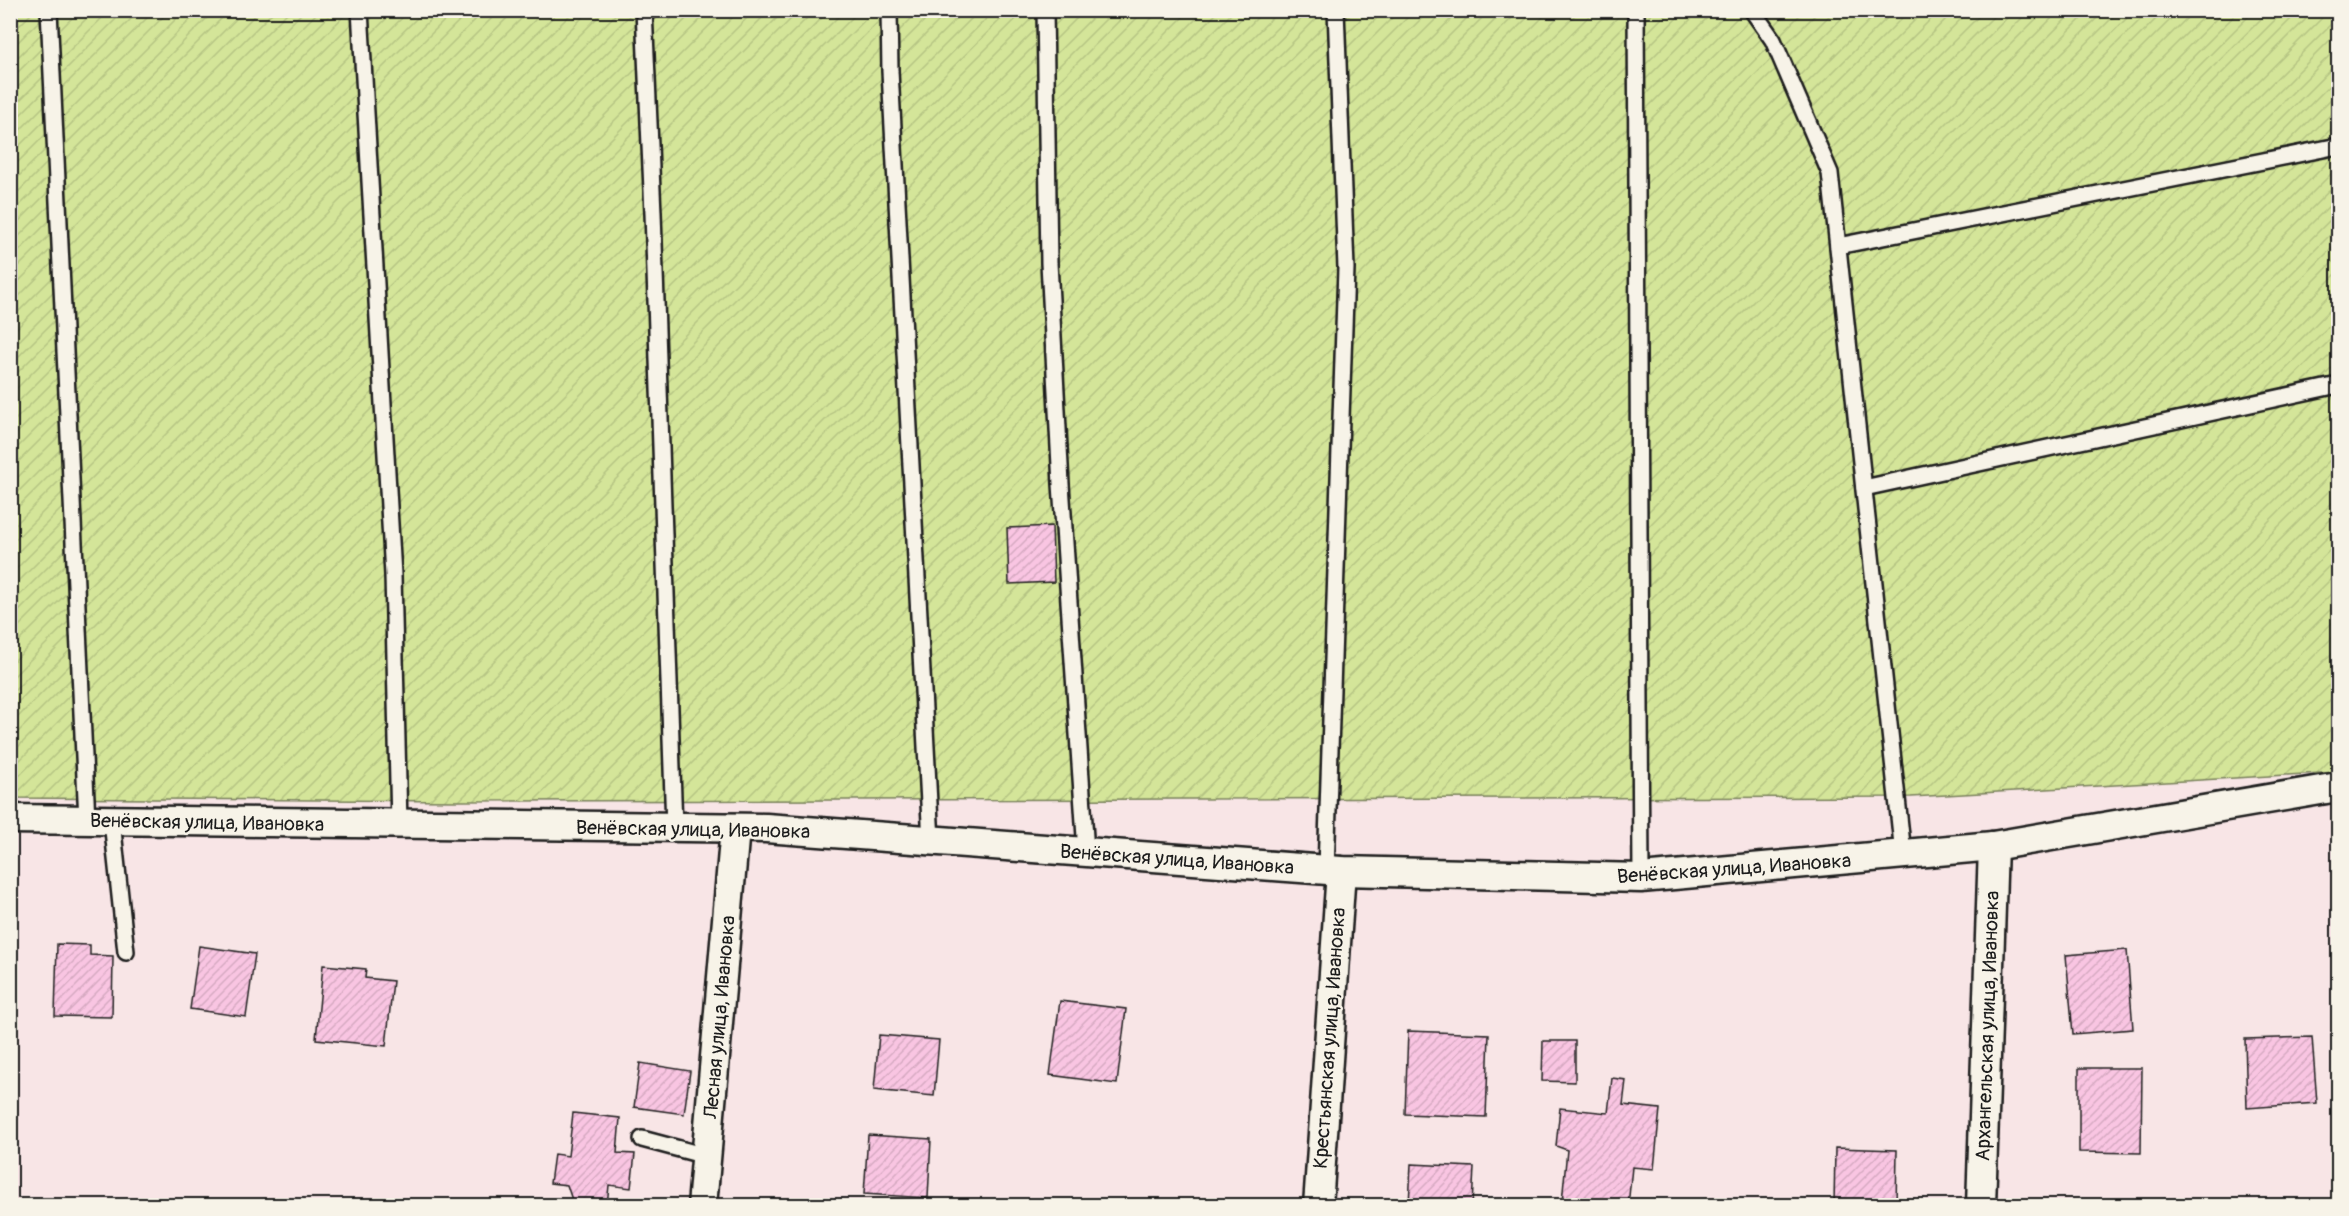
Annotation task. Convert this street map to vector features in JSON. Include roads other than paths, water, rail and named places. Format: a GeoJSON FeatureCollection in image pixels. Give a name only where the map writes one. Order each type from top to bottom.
{"type":"FeatureCollection","features":[{"type":"Feature","properties":{"kind":"street","name":"Венёвская улица, Ивановка"},"geometry":{"type":"LineString","coordinates":[[10,819],[735,828],[931,840],[1333,871],[1641,878],[1994,846],[2338,787]]}},
{"type":"Feature","properties":{"kind":"street","name":"Лесная улица, Ивановка"},"geometry":{"type":"LineString","coordinates":[[702,1206],[735,828]]}},
{"type":"Feature","properties":{"kind":"street","name":"Архангельская улица, Ивановка"},"geometry":{"type":"LineString","coordinates":[[1981,1206],[1994,846]]}},
{"type":"Feature","properties":{"kind":"street","name":"Крестьянская улица, Ивановка"},"geometry":{"type":"LineString","coordinates":[[1318,1206],[1333,871]]}},
{"type":"Feature","properties":{"kind":"lane"},"geometry":{"type":"LineString","coordinates":[[49,10],[100,821],[126,952]]}},
{"type":"Feature","properties":{"kind":"lane"},"geometry":{"type":"LineString","coordinates":[[360,10],[393,575],[399,824]]}},
{"type":"Feature","properties":{"kind":"lane"},"geometry":{"type":"LineString","coordinates":[[644,10],[674,827]]}},
{"type":"Feature","properties":{"kind":"lane"},"geometry":{"type":"LineString","coordinates":[[889,10],[890,71],[931,840]]}},
{"type":"Feature","properties":{"kind":"lane"},"geometry":{"type":"LineString","coordinates":[[1045,10],[1049,263],[1061,484],[1086,852]]}},
{"type":"Feature","properties":{"kind":"lane"},"geometry":{"type":"LineString","coordinates":[[1333,871],[1346,268],[1336,10]]}},
{"type":"Feature","properties":{"kind":"lane"},"geometry":{"type":"LineString","coordinates":[[1636,10],[1641,878]]}},
{"type":"Feature","properties":{"kind":"lane"},"geometry":{"type":"LineString","coordinates":[[1754,11],[1773,39],[1830,173],[1902,854]]}},
{"type":"Feature","properties":{"kind":"lane"},"geometry":{"type":"LineString","coordinates":[[1838,246],[2338,146]]}},
{"type":"Feature","properties":{"kind":"lane"},"geometry":{"type":"LineString","coordinates":[[1864,488],[2338,385]]}},
{"type":"Feature","properties":{"kind":"lane"},"geometry":{"type":"LineString","coordinates":[[642,1139],[706,1156]]}}]}
